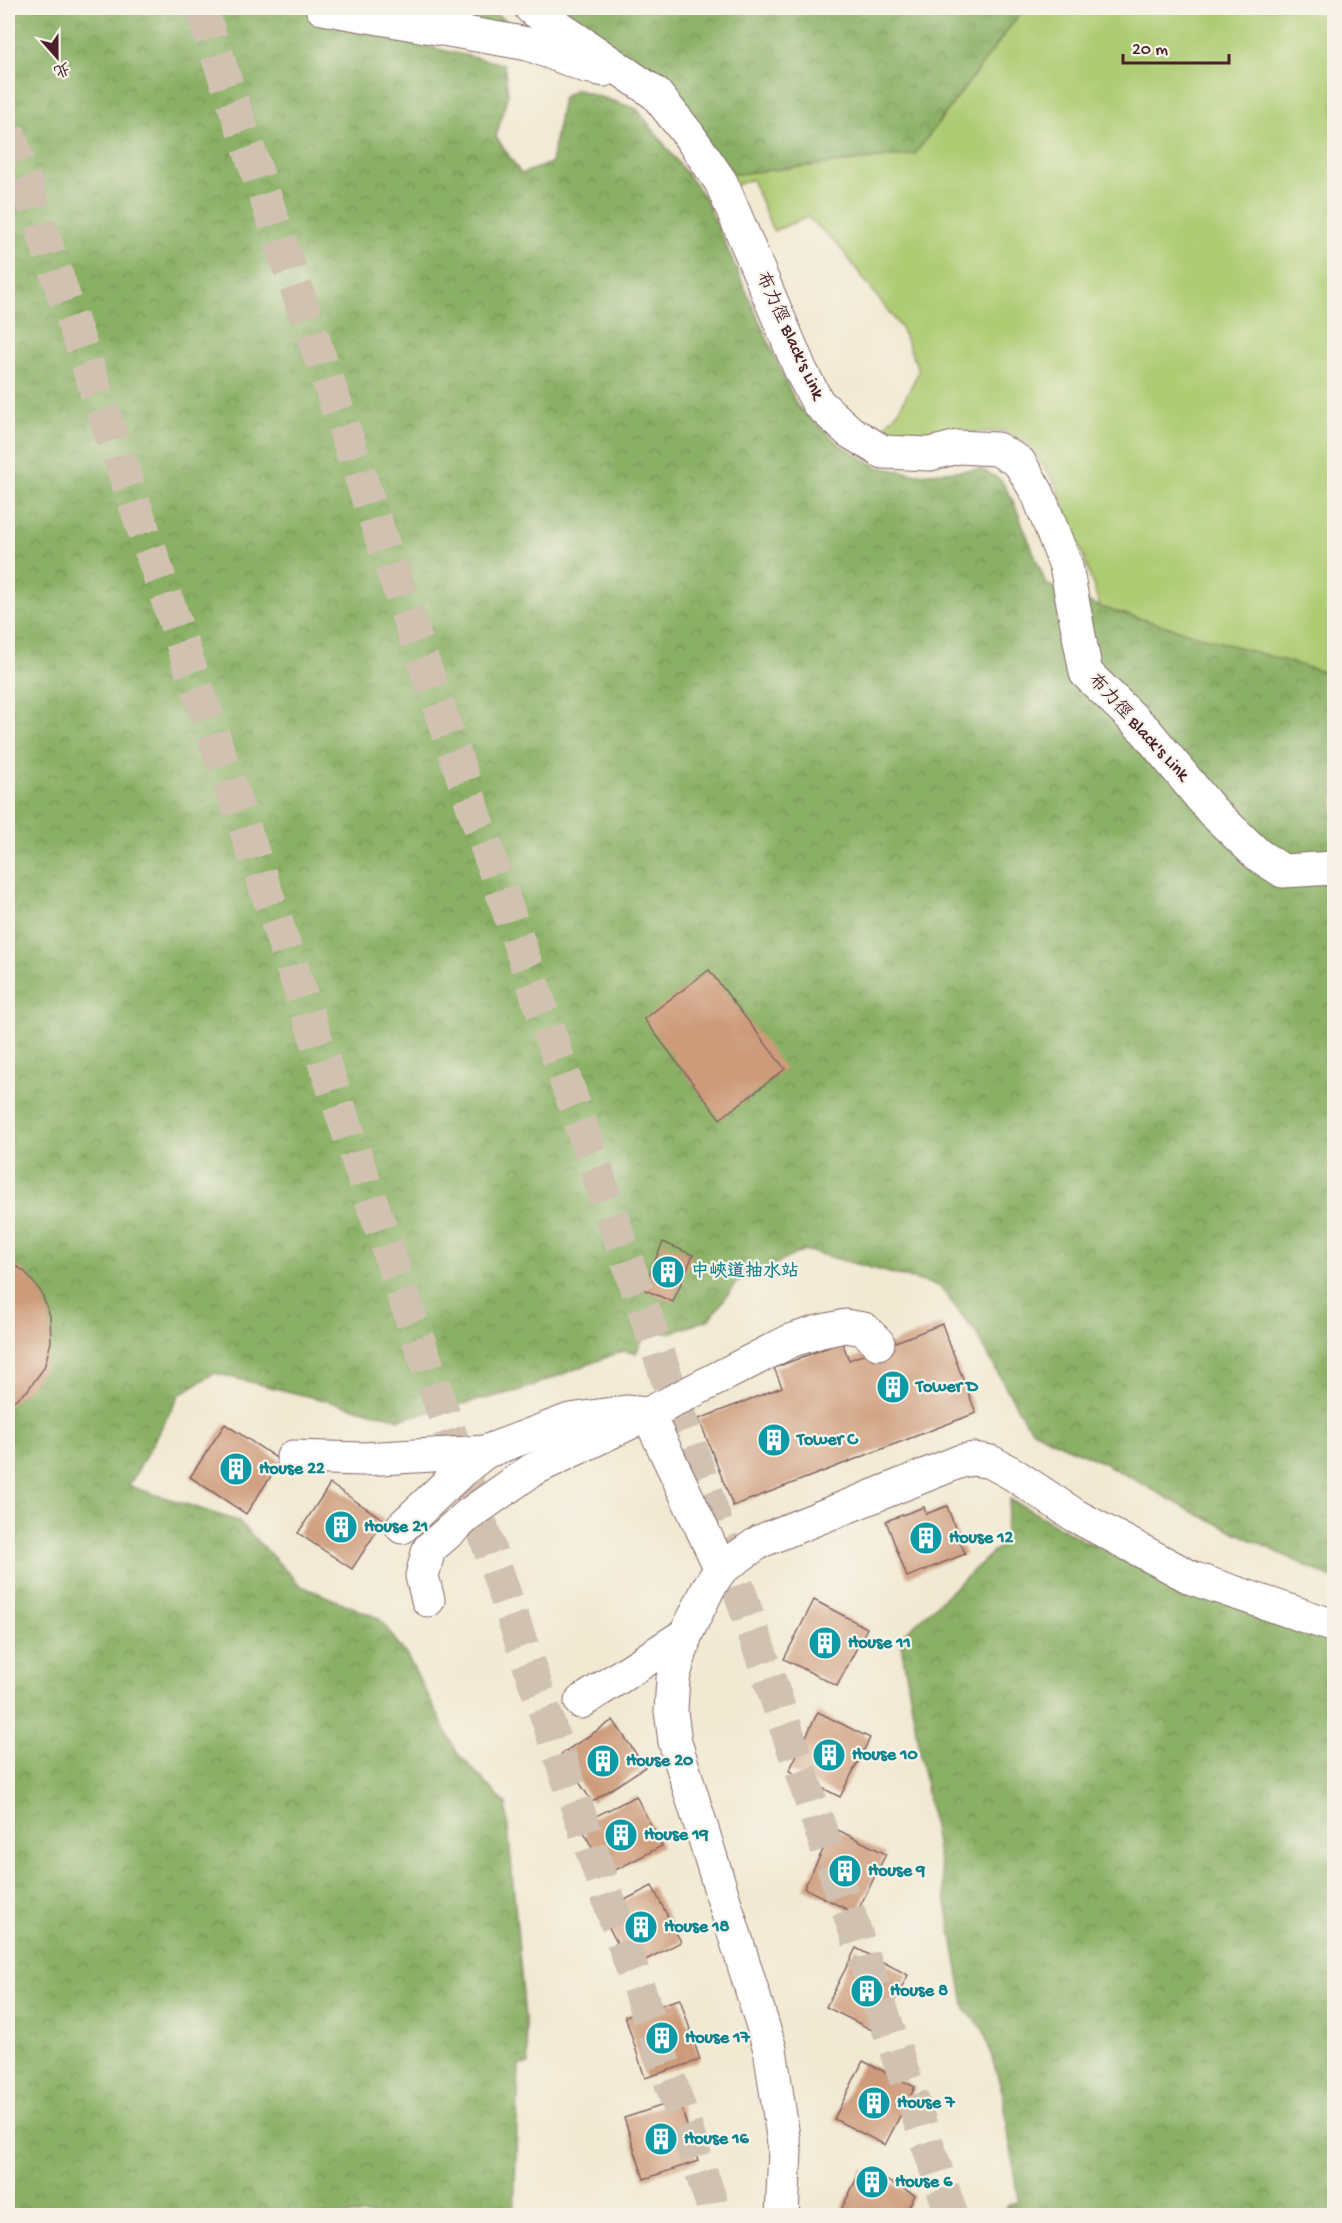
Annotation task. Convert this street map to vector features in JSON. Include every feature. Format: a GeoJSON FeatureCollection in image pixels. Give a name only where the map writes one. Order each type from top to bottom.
{"type":"FeatureCollection","features":[{"type":"Feature","properties":{"kind":"street","name":"布力徑 Black's Link"},"geometry":{"type":"LineString","coordinates":[[322,8],[528,44],[586,66],[629,75]]}},
{"type":"Feature","properties":{"kind":"street","name":"布力徑 Black's Link"},"geometry":{"type":"LineString","coordinates":[[531,8],[656,94],[721,182],[801,371],[818,403],[850,432],[883,452],[930,454],[958,447],[997,449],[1018,462],[1038,494],[1066,566],[1086,673],[1146,731],[1212,811],[1258,855],[1282,871],[1335,868]]}},
{"type":"Feature","properties":{"kind":"street"},"geometry":{"type":"LineString","coordinates":[[428,1600],[422,1576],[429,1549],[468,1515],[532,1470],[790,1341],[845,1326],[864,1329],[878,1343]]}},
{"type":"Feature","properties":{"kind":"street"},"geometry":{"type":"LineString","coordinates":[[402,1527],[460,1471],[485,1452],[570,1420],[627,1412],[648,1414]]}},
{"type":"Feature","properties":{"kind":"street"},"geometry":{"type":"LineString","coordinates":[[648,1414],[721,1569]]}},
{"type":"Feature","properties":{"kind":"street"},"geometry":{"type":"LineString","coordinates":[[293,1457],[363,1459],[485,1452]]}},
{"type":"Feature","properties":{"kind":"street"},"geometry":{"type":"LineString","coordinates":[[782,2216],[785,2150],[770,2049],[675,1742],[671,1711],[674,1678],[686,1634],[709,1587],[721,1569],[761,1541],[961,1461],[974,1459],[991,1462],[1013,1474],[1076,1516],[1192,1578],[1335,1626]]}},
{"type":"Feature","properties":{"kind":"street"},"geometry":{"type":"LineString","coordinates":[[581,1702],[686,1634]]}},
{"type":"Feature","properties":{"kind":"green space"},"geometry":{"type":"Polygon","coordinates":[[[8,8],[324,8],[324,23],[504,64],[508,94],[496,137],[521,174],[551,163],[563,97],[576,89],[637,109],[705,198],[797,406],[840,445],[878,467],[917,474],[981,469],[1001,480],[1014,503],[1046,584],[1100,607],[1334,675],[1334,1579],[1193,1512],[1104,1463],[1033,1430],[1023,1418],[976,1333],[939,1286],[804,1250],[736,1283],[710,1319],[670,1333],[648,1329],[636,1353],[623,1351],[521,1390],[400,1419],[214,1373],[180,1394],[129,1486],[238,1521],[301,1586],[379,1618],[407,1656],[458,1754],[506,1804],[529,2064],[519,2065],[514,2215],[8,2216],[8,8]]]}},
{"type":"Feature","properties":{"kind":"green space"},"geometry":{"type":"Polygon","coordinates":[[[363,8],[488,8],[532,39],[363,8]]]}},
{"type":"Feature","properties":{"kind":"green space"},"geometry":{"type":"Polygon","coordinates":[[[541,8],[1024,8],[915,154],[727,175],[541,8]]]}},
{"type":"Feature","properties":{"kind":"green space"},"geometry":{"type":"Polygon","coordinates":[[[1024,8],[1334,8],[1334,675],[1100,607],[1055,482],[1029,445],[1003,431],[956,433],[930,440],[876,436],[899,410],[919,371],[901,328],[839,246],[808,217],[773,231],[752,179],[733,186],[727,175],[915,154],[1024,8]]]}},
{"type":"Feature","properties":{"kind":"green space"},"geometry":{"type":"Polygon","coordinates":[[[1010,1499],[1081,1539],[1171,1583],[1334,1640],[1334,2215],[1004,2215],[1006,2206],[1018,2201],[1003,2094],[983,2028],[965,2010],[900,1638],[1003,1543],[1010,1499]]]}},
{"type":"Feature","properties":{"kind":"building"},"geometry":{"type":"Polygon","coordinates":[[[709,970],[785,1069],[720,1119],[644,1019],[709,970]]]}},
{"type":"Feature","properties":{"kind":"building","name":"中峽道抽水站"},"geometry":{"type":"Polygon","coordinates":[[[663,1242],[693,1255],[673,1302],[643,1289],[663,1242]]]}},
{"type":"Feature","properties":{"kind":"building"},"geometry":{"type":"Polygon","coordinates":[[[8,1260],[25,1272],[41,1292],[50,1316],[51,1342],[44,1368],[27,1391],[8,1405],[8,1260]]]}},
{"type":"Feature","properties":{"kind":"building"},"geometry":{"type":"Polygon","coordinates":[[[942,1324],[976,1413],[733,1506],[699,1419],[782,1387],[774,1368],[842,1342],[849,1360],[942,1324]]]}},
{"type":"Feature","properties":{"kind":"building","name":"House 22"},"geometry":{"type":"Polygon","coordinates":[[[225,1424],[281,1461],[246,1514],[190,1477],[225,1424]]]}},
{"type":"Feature","properties":{"kind":"building","name":"House 21"},"geometry":{"type":"Polygon","coordinates":[[[330,1484],[384,1520],[352,1569],[298,1533],[330,1484]]]}},
{"type":"Feature","properties":{"kind":"building","name":"House 12"},"geometry":{"type":"Polygon","coordinates":[[[947,1506],[965,1554],[907,1577],[886,1521],[924,1507],[926,1514],[947,1506]]]}},
{"type":"Feature","properties":{"kind":"building","name":"House 11"},"geometry":{"type":"Polygon","coordinates":[[[814,1600],[867,1628],[837,1686],[784,1659],[814,1600]]]}},
{"type":"Feature","properties":{"kind":"building","name":"House 10"},"geometry":{"type":"Polygon","coordinates":[[[818,1712],[870,1738],[840,1797],[789,1771],[818,1712]]]}},
{"type":"Feature","properties":{"kind":"building","name":"House 20"},"geometry":{"type":"Polygon","coordinates":[[[613,1720],[645,1767],[592,1802],[561,1754],[613,1720]]]}},
{"type":"Feature","properties":{"kind":"building","name":"House 19"},"geometry":{"type":"Polygon","coordinates":[[[636,1796],[662,1846],[606,1875],[580,1824],[636,1796]]]}},
{"type":"Feature","properties":{"kind":"building","name":"House 9"},"geometry":{"type":"Polygon","coordinates":[[[834,1828],[886,1854],[856,1914],[804,1888],[834,1828]]]}},
{"type":"Feature","properties":{"kind":"building","name":"House 18"},"geometry":{"type":"Polygon","coordinates":[[[652,1886],[681,1942],[630,1968],[601,1912],[652,1886]]]}},
{"type":"Feature","properties":{"kind":"building","name":"House 8"},"geometry":{"type":"Polygon","coordinates":[[[856,1948],[908,1975],[878,2033],[826,2007],[856,1948]]]}},
{"type":"Feature","properties":{"kind":"building","name":"House 17"},"geometry":{"type":"Polygon","coordinates":[[[680,1999],[700,2060],[645,2078],[625,2016],[680,1999]]]}},
{"type":"Feature","properties":{"kind":"building","name":"House 7"},"geometry":{"type":"Polygon","coordinates":[[[863,2061],[915,2087],[885,2145],[834,2119],[863,2061]]]}},
{"type":"Feature","properties":{"kind":"building","name":"House 16"},"geometry":{"type":"Polygon","coordinates":[[[679,2100],[698,2161],[644,2179],[624,2118],[679,2100]]]}},
{"type":"Feature","properties":{"kind":"building","name":"House 6"},"geometry":{"type":"Polygon","coordinates":[[[862,2168],[915,2195],[904,2216],[838,2216],[862,2168]]]}},
{"type":"Feature","properties":{"kind":"tunnel"},"geometry":{"type":"LineString","coordinates":[[201,8],[952,2216]]}},
{"type":"Feature","properties":{"kind":"tunnel"},"geometry":{"type":"LineString","coordinates":[[8,131],[716,2216]]}},
{"type":"Feature","properties":{"kind":"place","name":"中峽道抽水站"},"geometry":{"type":"Point","coordinates":[668,1272]}},
{"type":"Feature","properties":{"kind":"place","name":"Tower D"},"geometry":{"type":"Point","coordinates":[893,1387]}},
{"type":"Feature","properties":{"kind":"place","name":"Tower C"},"geometry":{"type":"Point","coordinates":[774,1440]}},
{"type":"Feature","properties":{"kind":"place","name":"House 22"},"geometry":{"type":"Point","coordinates":[236,1469]}},
{"type":"Feature","properties":{"kind":"place","name":"House 21"},"geometry":{"type":"Point","coordinates":[341,1527]}},
{"type":"Feature","properties":{"kind":"place","name":"House 12"},"geometry":{"type":"Point","coordinates":[926,1538]}},
{"type":"Feature","properties":{"kind":"place","name":"House 11"},"geometry":{"type":"Point","coordinates":[825,1643]}},
{"type":"Feature","properties":{"kind":"place","name":"House 10"},"geometry":{"type":"Point","coordinates":[829,1755]}},
{"type":"Feature","properties":{"kind":"place","name":"House 20"},"geometry":{"type":"Point","coordinates":[603,1761]}},
{"type":"Feature","properties":{"kind":"place","name":"House 19"},"geometry":{"type":"Point","coordinates":[621,1835]}},
{"type":"Feature","properties":{"kind":"place","name":"House 9"},"geometry":{"type":"Point","coordinates":[845,1871]}},
{"type":"Feature","properties":{"kind":"place","name":"House 18"},"geometry":{"type":"Point","coordinates":[641,1927]}},
{"type":"Feature","properties":{"kind":"place","name":"House 8"},"geometry":{"type":"Point","coordinates":[867,1991]}},
{"type":"Feature","properties":{"kind":"place","name":"House 17"},"geometry":{"type":"Point","coordinates":[662,2038]}},
{"type":"Feature","properties":{"kind":"place","name":"House 7"},"geometry":{"type":"Point","coordinates":[874,2103]}},
{"type":"Feature","properties":{"kind":"place","name":"House 16"},"geometry":{"type":"Point","coordinates":[661,2139]}},
{"type":"Feature","properties":{"kind":"place","name":"House 6"},"geometry":{"type":"Point","coordinates":[872,2182]}}]}
